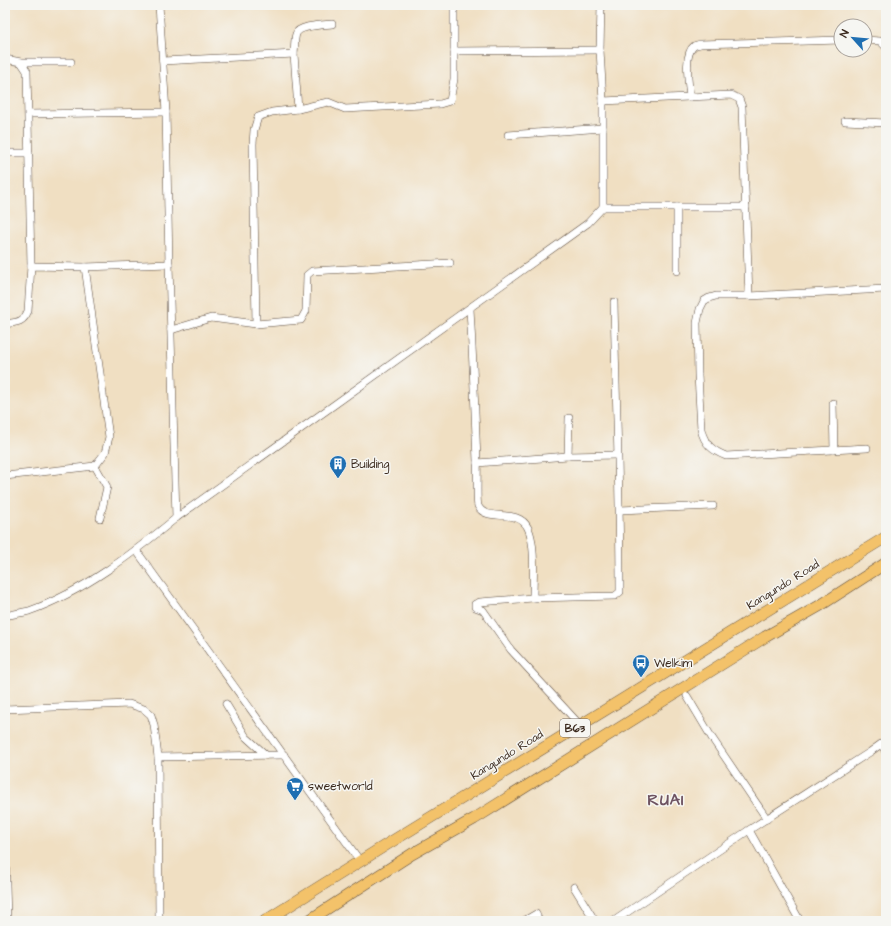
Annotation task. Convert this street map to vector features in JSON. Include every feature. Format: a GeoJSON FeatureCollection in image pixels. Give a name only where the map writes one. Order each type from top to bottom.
{"type":"FeatureCollection","features":[{"type":"Feature","properties":{"kind":"highway","name":"Kangundo Road"},"geometry":{"type":"LineString","coordinates":[[265,921],[886,537]]}},
{"type":"Feature","properties":{"kind":"highway","name":"B63"},"geometry":{"type":"LineString","coordinates":[[308,921],[412,854],[474,819],[765,637],[821,605],[886,563]]}},
{"type":"Feature","properties":{"kind":"street"},"geometry":{"type":"LineString","coordinates":[[159,5],[166,112],[176,518]]}},
{"type":"Feature","properties":{"kind":"street"},"geometry":{"type":"LineString","coordinates":[[256,324],[254,130],[258,117],[272,112],[298,109],[328,102],[345,109],[440,104],[450,101],[454,79],[454,5]]}},
{"type":"Feature","properties":{"kind":"street"},"geometry":{"type":"LineString","coordinates":[[5,616],[28,612],[77,589],[136,550],[176,518],[470,309],[588,223],[603,207],[603,101],[600,50],[601,5]]}},
{"type":"Feature","properties":{"kind":"street"},"geometry":{"type":"LineString","coordinates":[[298,109],[294,54],[296,34],[299,29],[306,27],[332,24]]}},
{"type":"Feature","properties":{"kind":"street"},"geometry":{"type":"LineString","coordinates":[[690,97],[687,62],[688,53],[693,46],[700,44],[833,40]]}},
{"type":"Feature","properties":{"kind":"street"},"geometry":{"type":"LineString","coordinates":[[873,41],[880,41],[886,47]]}},
{"type":"Feature","properties":{"kind":"street"},"geometry":{"type":"LineString","coordinates":[[454,51],[600,50]]}},
{"type":"Feature","properties":{"kind":"street"},"geometry":{"type":"LineString","coordinates":[[163,61],[294,54]]}},
{"type":"Feature","properties":{"kind":"street"},"geometry":{"type":"LineString","coordinates":[[5,59],[21,62],[71,62]]}},
{"type":"Feature","properties":{"kind":"street"},"geometry":{"type":"LineString","coordinates":[[5,324],[21,321],[26,318],[28,311],[31,266],[27,72],[21,62]]}},
{"type":"Feature","properties":{"kind":"street"},"geometry":{"type":"LineString","coordinates":[[603,101],[731,94],[739,99],[741,103],[749,296]]}},
{"type":"Feature","properties":{"kind":"street"},"geometry":{"type":"LineString","coordinates":[[29,114],[166,112]]}},
{"type":"Feature","properties":{"kind":"street"},"geometry":{"type":"LineString","coordinates":[[845,121],[886,123]]}},
{"type":"Feature","properties":{"kind":"street"},"geometry":{"type":"LineString","coordinates":[[508,136],[603,128]]}},
{"type":"Feature","properties":{"kind":"street"},"geometry":{"type":"LineString","coordinates":[[5,154],[29,153]]}},
{"type":"Feature","properties":{"kind":"street"},"geometry":{"type":"LineString","coordinates":[[603,207],[746,207]]}},
{"type":"Feature","properties":{"kind":"street"},"geometry":{"type":"LineString","coordinates":[[676,271],[677,207]]}},
{"type":"Feature","properties":{"kind":"street"},"geometry":{"type":"LineString","coordinates":[[171,330],[212,318],[256,324],[301,320],[306,311],[307,275],[312,271],[450,263]]}},
{"type":"Feature","properties":{"kind":"street"},"geometry":{"type":"LineString","coordinates":[[31,266],[85,267],[169,264]]}},
{"type":"Feature","properties":{"kind":"street"},"geometry":{"type":"LineString","coordinates":[[5,476],[95,466],[105,453],[109,437],[85,267]]}},
{"type":"Feature","properties":{"kind":"street"},"geometry":{"type":"LineString","coordinates":[[867,448],[726,456],[715,452],[702,436],[701,429],[698,382],[698,323],[700,309],[704,302],[709,298],[716,296],[749,296],[886,289]]}},
{"type":"Feature","properties":{"kind":"street"},"geometry":{"type":"LineString","coordinates":[[580,725],[511,650],[483,610],[475,606],[475,604],[480,602],[533,598],[616,596],[619,593],[620,510],[617,455],[614,302]]}},
{"type":"Feature","properties":{"kind":"street"},"geometry":{"type":"LineString","coordinates":[[470,309],[478,504],[481,510],[490,514],[517,518],[524,521],[531,538],[533,598]]}},
{"type":"Feature","properties":{"kind":"street"},"geometry":{"type":"LineString","coordinates":[[833,403],[834,450]]}},
{"type":"Feature","properties":{"kind":"street"},"geometry":{"type":"LineString","coordinates":[[568,456],[570,418]]}},
{"type":"Feature","properties":{"kind":"street"},"geometry":{"type":"LineString","coordinates":[[477,463],[568,456],[617,455]]}},
{"type":"Feature","properties":{"kind":"street"},"geometry":{"type":"LineString","coordinates":[[95,466],[107,487],[100,518]]}},
{"type":"Feature","properties":{"kind":"street"},"geometry":{"type":"LineString","coordinates":[[620,510],[713,506]]}},
{"type":"Feature","properties":{"kind":"street"},"geometry":{"type":"LineString","coordinates":[[136,550],[360,861]]}},
{"type":"Feature","properties":{"kind":"street"},"geometry":{"type":"LineString","coordinates":[[687,696],[712,738],[767,819]]}},
{"type":"Feature","properties":{"kind":"street"},"geometry":{"type":"LineString","coordinates":[[5,709],[129,704],[144,709],[150,715],[154,725],[158,757],[159,921]]}},
{"type":"Feature","properties":{"kind":"street"},"geometry":{"type":"LineString","coordinates":[[226,704],[246,737],[266,756]]}},
{"type":"Feature","properties":{"kind":"street"},"geometry":{"type":"LineString","coordinates":[[614,921],[749,830],[884,743],[886,752]]}},
{"type":"Feature","properties":{"kind":"street"},"geometry":{"type":"LineString","coordinates":[[158,757],[284,755]]}},
{"type":"Feature","properties":{"kind":"street"},"geometry":{"type":"LineString","coordinates":[[749,830],[800,921]]}},
{"type":"Feature","properties":{"kind":"street"},"geometry":{"type":"LineString","coordinates":[[5,849],[7,921]]}},
{"type":"Feature","properties":{"kind":"street"},"geometry":{"type":"LineString","coordinates":[[574,887],[595,921]]}},
{"type":"Feature","properties":{"kind":"street"},"geometry":{"type":"LineString","coordinates":[[524,921],[536,914],[540,921]]}},
{"type":"Feature","properties":{"kind":"place","name":"Building"},"geometry":{"type":"Point","coordinates":[338,479]}},
{"type":"Feature","properties":{"kind":"place","name":"Welkim"},"geometry":{"type":"Point","coordinates":[641,678]}},
{"type":"Feature","properties":{"kind":"place","name":"sweetworld"},"geometry":{"type":"Point","coordinates":[295,801]}},
{"type":"Feature","properties":{"kind":"district","name":"RUAI"},"geometry":{"type":"Point","coordinates":[666,800]}}]}
